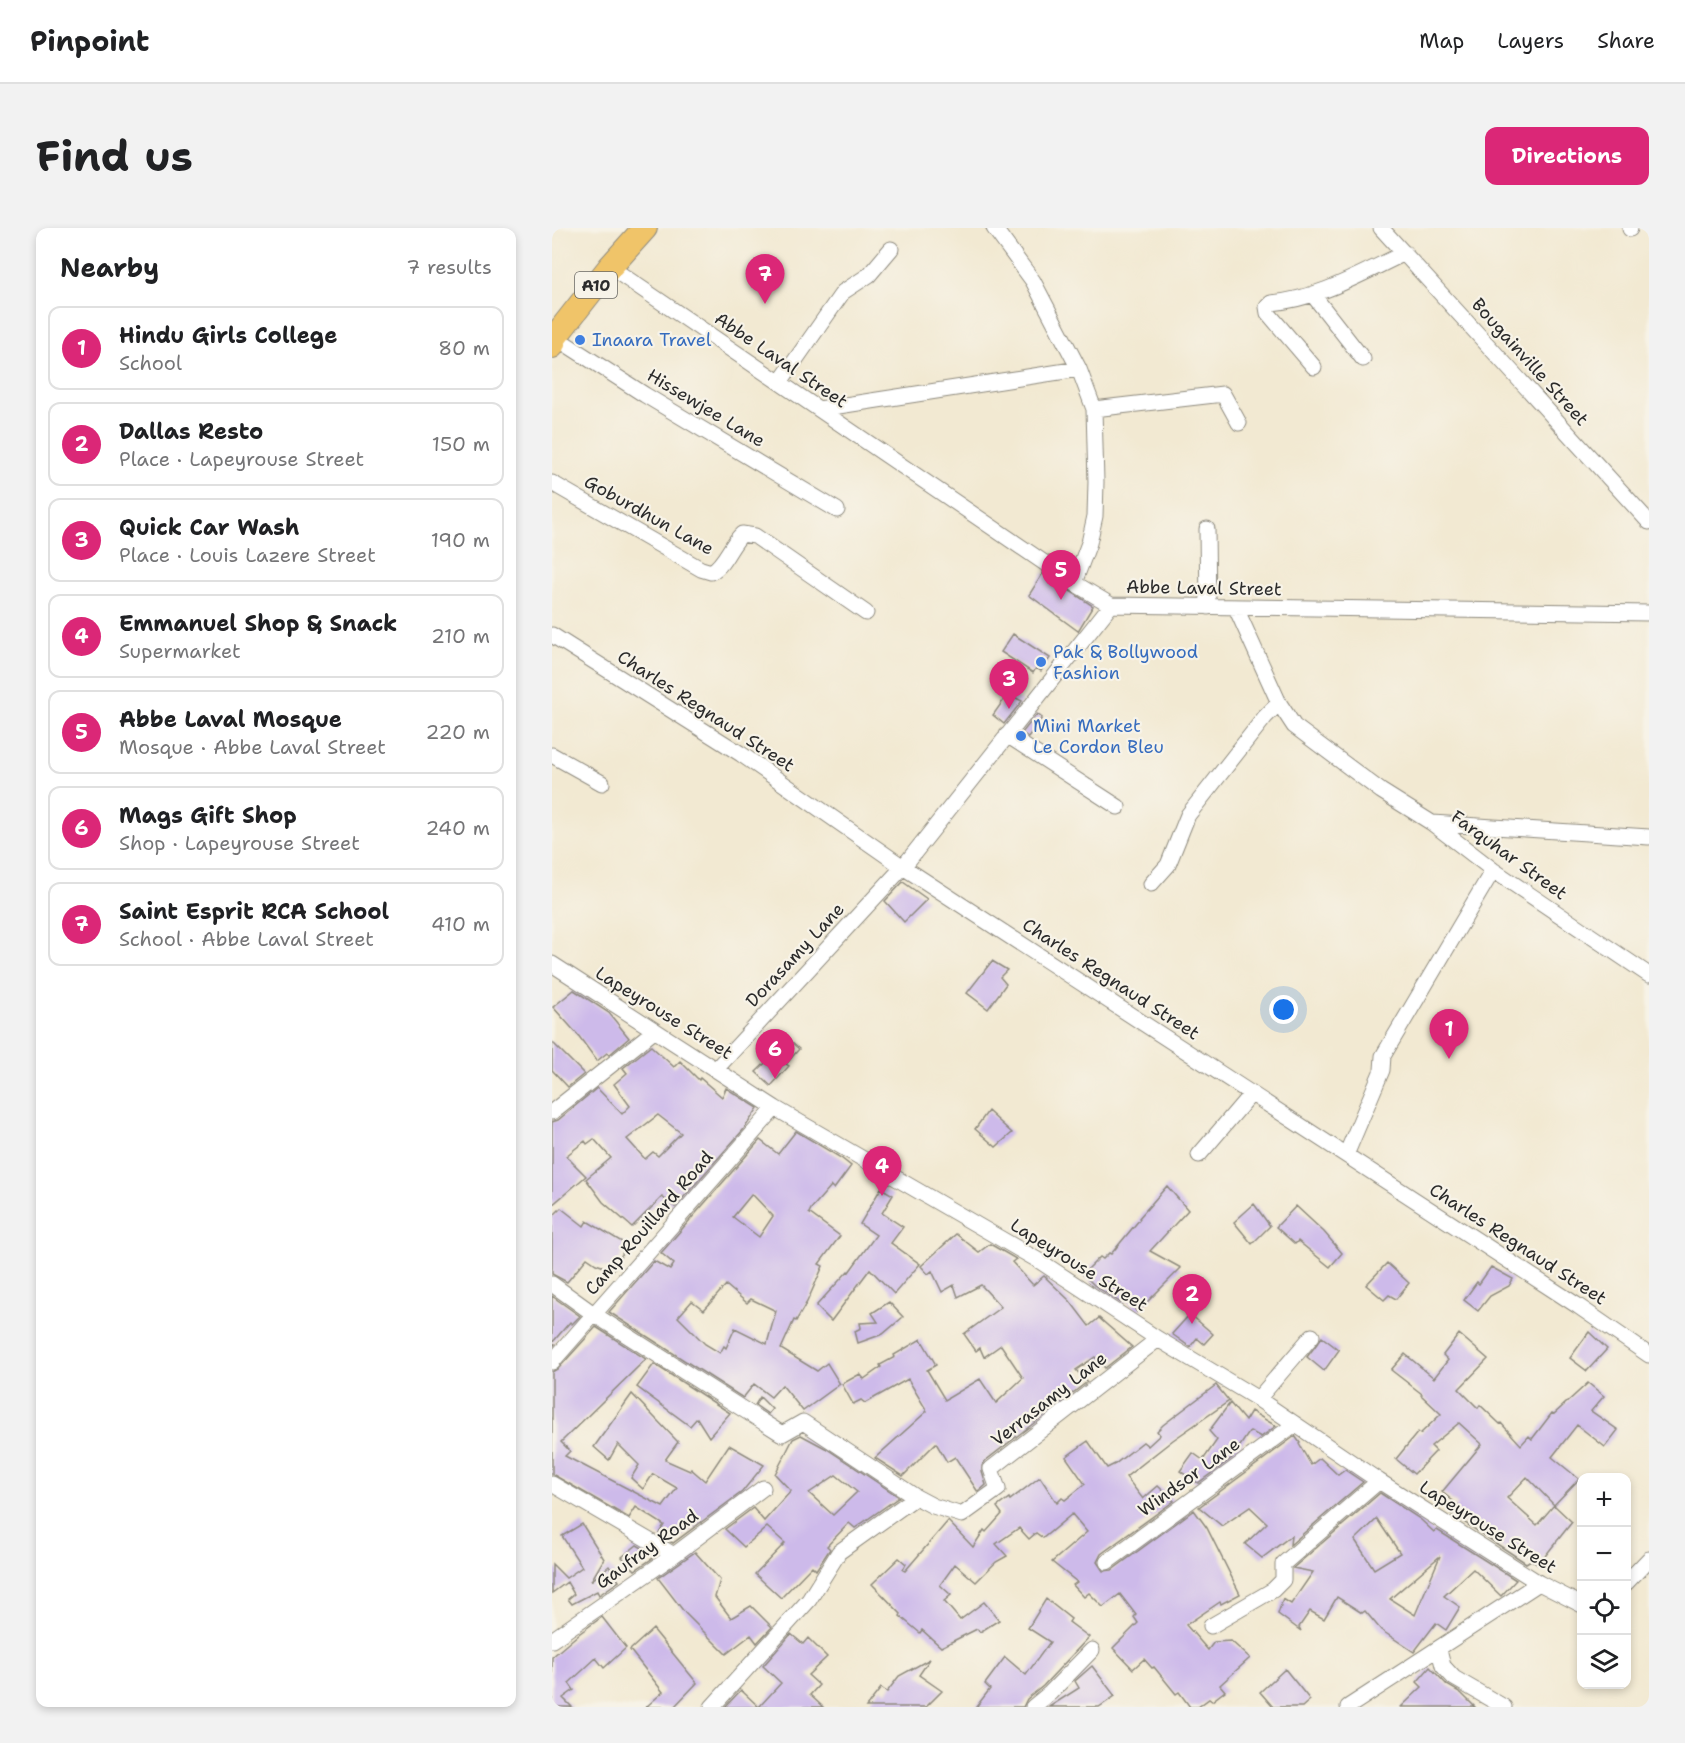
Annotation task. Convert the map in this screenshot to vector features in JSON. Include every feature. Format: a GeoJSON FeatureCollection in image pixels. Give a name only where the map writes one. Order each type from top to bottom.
{"type":"FeatureCollection","features":[{"type":"Feature","properties":{"kind":"main road","name":"A10"},"geometry":{"type":"LineString","coordinates":[[554,341],[610,267],[645,228]]}},
{"type":"Feature","properties":{"kind":"street"},"geometry":{"type":"LineString","coordinates":[[994,228],[1034,281],[1078,369],[1094,409],[1095,516],[1089,543],[1074,583]]}},
{"type":"Feature","properties":{"kind":"street","name":"Bougainville Street"},"geometry":{"type":"LineString","coordinates":[[1381,228],[1649,522]]}},
{"type":"Feature","properties":{"kind":"street"},"geometry":{"type":"LineString","coordinates":[[780,382],[843,292],[869,275],[891,249]]}},
{"type":"Feature","properties":{"kind":"street"},"geometry":{"type":"LineString","coordinates":[[1314,367],[1268,313],[1267,307],[1271,303],[1287,302],[1313,295],[1405,253]]}},
{"type":"Feature","properties":{"kind":"street","name":"Abbe Laval Street"},"geometry":{"type":"LineString","coordinates":[[610,267],[1074,583],[1111,605],[1649,613]]}},
{"type":"Feature","properties":{"kind":"street"},"geometry":{"type":"LineString","coordinates":[[1313,295],[1363,359]]}},
{"type":"Feature","properties":{"kind":"street","name":"Hissewjee Lane"},"geometry":{"type":"LineString","coordinates":[[554,341],[837,510]]}},
{"type":"Feature","properties":{"kind":"street"},"geometry":{"type":"LineString","coordinates":[[819,409],[1078,369]]}},
{"type":"Feature","properties":{"kind":"street"},"geometry":{"type":"LineString","coordinates":[[1094,409],[1224,394],[1239,423]]}},
{"type":"Feature","properties":{"kind":"street","name":"Goburdhun Lane"},"geometry":{"type":"LineString","coordinates":[[552,483],[701,569],[711,572],[718,568],[734,540],[741,534],[755,536],[866,613]]}},
{"type":"Feature","properties":{"kind":"street"},"geometry":{"type":"LineString","coordinates":[[1207,529],[1208,607]]}},
{"type":"Feature","properties":{"kind":"street","name":"Dorasamy Lane"},"geometry":{"type":"LineString","coordinates":[[716,1069],[903,867],[1111,605]]}},
{"type":"Feature","properties":{"kind":"street","name":"Farquhar Street"},"geometry":{"type":"LineString","coordinates":[[1236,608],[1279,703],[1294,726],[1346,766],[1432,823],[1493,870],[1649,975]]}},
{"type":"Feature","properties":{"kind":"street","name":"Charles Regnaud Street"},"geometry":{"type":"LineString","coordinates":[[552,635],[741,754],[903,867],[1578,1306],[1649,1355]]}},
{"type":"Feature","properties":{"kind":"street"},"geometry":{"type":"LineString","coordinates":[[1151,884],[1168,865],[1188,815],[1265,717],[1279,703]]}},
{"type":"Feature","properties":{"kind":"street"},"geometry":{"type":"LineString","coordinates":[[1007,735],[1118,807]]}},
{"type":"Feature","properties":{"kind":"street"},"geometry":{"type":"LineString","coordinates":[[552,755],[602,783]]}},
{"type":"Feature","properties":{"kind":"street"},"geometry":{"type":"LineString","coordinates":[[1432,823],[1649,837]]}},
{"type":"Feature","properties":{"kind":"street"},"geometry":{"type":"LineString","coordinates":[[1346,1155],[1383,1070],[1383,1056],[1493,870]]}},
{"type":"Feature","properties":{"kind":"street","name":"Lapeyrouse Street"},"geometry":{"type":"LineString","coordinates":[[552,964],[775,1108],[1041,1262],[1158,1339],[1258,1399],[1539,1583],[1577,1603]]}},
{"type":"Feature","properties":{"kind":"street"},"geometry":{"type":"LineString","coordinates":[[552,1113],[654,1031]]}},
{"type":"Feature","properties":{"kind":"street"},"geometry":{"type":"LineString","coordinates":[[1199,1155],[1251,1094]]}},
{"type":"Feature","properties":{"kind":"street","name":"Camp Rouillard Road"},"geometry":{"type":"LineString","coordinates":[[552,1362],[775,1108]]}},
{"type":"Feature","properties":{"kind":"street"},"geometry":{"type":"LineString","coordinates":[[552,1284],[595,1315]]}},
{"type":"Feature","properties":{"kind":"street","name":"Verrasamy Lane"},"geometry":{"type":"LineString","coordinates":[[595,1315],[783,1434],[803,1422],[916,1497],[933,1506],[962,1515],[998,1489],[991,1469],[1158,1339]]}},
{"type":"Feature","properties":{"kind":"street"},"geometry":{"type":"LineString","coordinates":[[1258,1399],[1312,1335]]}},
{"type":"Feature","properties":{"kind":"street","name":"Windsor Lane"},"geometry":{"type":"LineString","coordinates":[[1107,1562],[1295,1424]]}},
{"type":"Feature","properties":{"kind":"street"},"geometry":{"type":"LineString","coordinates":[[1211,1626],[1272,1590],[1283,1580],[1283,1564],[1379,1480]]}},
{"type":"Feature","properties":{"kind":"street"},"geometry":{"type":"LineString","coordinates":[[552,1484],[674,1555]]}},
{"type":"Feature","properties":{"kind":"street","name":"Gaufray Road"},"geometry":{"type":"LineString","coordinates":[[552,1640],[674,1555],[763,1488]]}},
{"type":"Feature","properties":{"kind":"street"},"geometry":{"type":"LineString","coordinates":[[712,1707],[809,1600],[839,1552],[916,1497]]}},
{"type":"Feature","properties":{"kind":"street"},"geometry":{"type":"LineString","coordinates":[[1628,1581],[1649,1559]]}},
{"type":"Feature","properties":{"kind":"street"},"geometry":{"type":"LineString","coordinates":[[1348,1707],[1539,1583]]}},
{"type":"Feature","properties":{"kind":"street"},"geometry":{"type":"LineString","coordinates":[[1033,1707],[1092,1650]]}},
{"type":"Feature","properties":{"kind":"street"},"geometry":{"type":"LineString","coordinates":[[1439,1650],[1443,1666],[1454,1678],[1504,1707]]}},
{"type":"Feature","properties":{"kind":"building"},"geometry":{"type":"Polygon","coordinates":[[[1043,573],[1093,606],[1078,631],[1029,595],[1043,573]]]}},
{"type":"Feature","properties":{"kind":"building"},"geometry":{"type":"Polygon","coordinates":[[[1013,634],[1050,658],[1041,671],[1036,668],[1033,673],[1001,652],[1013,634]]]}},
{"type":"Feature","properties":{"kind":"building"},"geometry":{"type":"Polygon","coordinates":[[[1008,694],[1022,701],[1004,724],[993,715],[1008,694]]]}},
{"type":"Feature","properties":{"kind":"building"},"geometry":{"type":"Polygon","coordinates":[[[1037,714],[1042,718],[1028,737],[1022,733],[1037,714]]]}},
{"type":"Feature","properties":{"kind":"building"},"geometry":{"type":"Polygon","coordinates":[[[903,882],[927,899],[904,922],[885,901],[903,882]]]}},
{"type":"Feature","properties":{"kind":"building"},"geometry":{"type":"Polygon","coordinates":[[[992,961],[1007,970],[1000,977],[1006,984],[988,1009],[967,993],[992,961]]]}},
{"type":"Feature","properties":{"kind":"building"},"geometry":{"type":"Polygon","coordinates":[[[574,990],[609,1013],[629,1038],[609,1055],[607,1053],[597,1061],[553,1007],[574,990]]]}},
{"type":"Feature","properties":{"kind":"building"},"geometry":{"type":"Polygon","coordinates":[[[789,1040],[799,1049],[786,1064],[789,1066],[771,1086],[756,1072],[789,1040]]]}},
{"type":"Feature","properties":{"kind":"building"},"geometry":{"type":"Polygon","coordinates":[[[552,1042],[584,1074],[568,1087],[552,1070],[552,1042]]]}},
{"type":"Feature","properties":{"kind":"building"},"geometry":{"type":"Polygon","coordinates":[[[651,1046],[674,1067],[680,1061],[699,1080],[700,1078],[722,1097],[726,1088],[758,1108],[744,1129],[675,1207],[662,1197],[632,1227],[603,1202],[586,1179],[611,1158],[594,1139],[587,1144],[585,1141],[566,1156],[586,1176],[552,1205],[552,1122],[558,1120],[597,1088],[622,1114],[630,1106],[614,1084],[627,1073],[623,1068],[651,1046]],[[658,1115],[627,1139],[645,1159],[653,1152],[658,1156],[681,1133],[658,1115]]]}},
{"type":"Feature","properties":{"kind":"building"},"geometry":{"type":"Polygon","coordinates":[[[988,1111],[1012,1133],[996,1147],[975,1129],[988,1111]]]}},
{"type":"Feature","properties":{"kind":"building"},"geometry":{"type":"Polygon","coordinates":[[[796,1131],[851,1166],[834,1189],[831,1186],[809,1213],[840,1236],[819,1264],[823,1266],[807,1302],[796,1321],[794,1320],[781,1349],[817,1371],[827,1363],[840,1384],[803,1411],[782,1385],[771,1397],[754,1384],[743,1398],[609,1312],[654,1261],[670,1270],[674,1264],[661,1253],[760,1140],[778,1154],[796,1131]],[[752,1194],[733,1217],[759,1237],[773,1216],[752,1194]],[[726,1285],[704,1310],[692,1301],[678,1317],[705,1344],[720,1353],[724,1346],[726,1348],[735,1328],[767,1344],[776,1311],[751,1299],[747,1303],[726,1285]]]}},
{"type":"Feature","properties":{"kind":"building"},"geometry":{"type":"Polygon","coordinates":[[[1167,1186],[1188,1210],[1150,1251],[1181,1268],[1137,1312],[1128,1300],[1121,1303],[1094,1285],[1083,1274],[1100,1257],[1103,1259],[1109,1253],[1111,1254],[1167,1186]]]}},
{"type":"Feature","properties":{"kind":"building"},"geometry":{"type":"Polygon","coordinates":[[[881,1188],[893,1195],[882,1213],[903,1227],[891,1243],[920,1264],[894,1294],[870,1269],[831,1321],[816,1306],[849,1272],[876,1235],[860,1224],[881,1188]]]}},
{"type":"Feature","properties":{"kind":"building"},"geometry":{"type":"Polygon","coordinates":[[[1254,1204],[1270,1226],[1252,1244],[1234,1222],[1254,1204]]]}},
{"type":"Feature","properties":{"kind":"building"},"geometry":{"type":"Polygon","coordinates":[[[1296,1206],[1324,1232],[1342,1253],[1330,1267],[1298,1241],[1295,1244],[1276,1227],[1296,1206]]]}},
{"type":"Feature","properties":{"kind":"building"},"geometry":{"type":"Polygon","coordinates":[[[561,1208],[584,1226],[587,1221],[627,1245],[613,1270],[587,1258],[567,1282],[552,1274],[552,1217],[561,1208]]]}},
{"type":"Feature","properties":{"kind":"building"},"geometry":{"type":"Polygon","coordinates":[[[956,1234],[979,1252],[990,1244],[1016,1259],[1012,1262],[1033,1285],[1044,1276],[1070,1301],[1089,1326],[1099,1318],[1132,1347],[1105,1368],[1095,1357],[1076,1370],[1087,1382],[985,1461],[982,1472],[986,1485],[978,1492],[955,1457],[947,1462],[936,1443],[903,1476],[875,1458],[927,1411],[908,1379],[865,1403],[861,1400],[853,1404],[842,1384],[860,1374],[864,1379],[881,1367],[880,1365],[895,1357],[894,1355],[921,1339],[936,1365],[927,1370],[945,1400],[980,1379],[996,1403],[1023,1378],[1001,1345],[984,1357],[980,1348],[976,1351],[964,1334],[1001,1307],[981,1285],[958,1297],[954,1285],[942,1292],[932,1271],[928,1274],[921,1266],[956,1234]]]}},
{"type":"Feature","properties":{"kind":"building"},"geometry":{"type":"Polygon","coordinates":[[[1387,1263],[1409,1283],[1396,1299],[1389,1295],[1384,1300],[1366,1285],[1387,1263]]]}},
{"type":"Feature","properties":{"kind":"building"},"geometry":{"type":"Polygon","coordinates":[[[1491,1267],[1513,1279],[1509,1286],[1490,1296],[1478,1311],[1464,1300],[1491,1267]]]}},
{"type":"Feature","properties":{"kind":"building"},"geometry":{"type":"Polygon","coordinates":[[[552,1296],[580,1316],[572,1324],[570,1322],[552,1343],[552,1296]]]}},
{"type":"Feature","properties":{"kind":"building"},"geometry":{"type":"Polygon","coordinates":[[[889,1302],[903,1317],[883,1334],[858,1343],[855,1331],[861,1328],[860,1323],[878,1322],[872,1313],[889,1302]]]}},
{"type":"Feature","properties":{"kind":"building"},"geometry":{"type":"Polygon","coordinates":[[[1190,1314],[1213,1334],[1204,1344],[1197,1338],[1190,1347],[1172,1334],[1190,1314]]]}},
{"type":"Feature","properties":{"kind":"building"},"geometry":{"type":"Polygon","coordinates":[[[596,1327],[646,1359],[561,1442],[570,1451],[565,1456],[663,1507],[677,1488],[653,1474],[643,1489],[631,1478],[639,1465],[618,1444],[609,1460],[594,1447],[632,1394],[678,1442],[665,1460],[690,1471],[691,1469],[705,1481],[729,1445],[764,1465],[742,1492],[673,1543],[658,1535],[664,1525],[636,1507],[629,1518],[552,1474],[552,1372],[559,1368],[596,1327]]]}},
{"type":"Feature","properties":{"kind":"building"},"geometry":{"type":"Polygon","coordinates":[[[1589,1332],[1607,1349],[1587,1371],[1570,1358],[1589,1332]]]}},
{"type":"Feature","properties":{"kind":"building"},"geometry":{"type":"Polygon","coordinates":[[[1459,1334],[1488,1359],[1459,1389],[1478,1408],[1480,1405],[1501,1423],[1521,1445],[1529,1436],[1532,1439],[1552,1413],[1554,1414],[1588,1383],[1604,1396],[1591,1411],[1618,1430],[1605,1447],[1577,1425],[1552,1457],[1577,1477],[1577,1481],[1554,1505],[1572,1522],[1538,1565],[1531,1560],[1526,1563],[1450,1513],[1458,1505],[1442,1492],[1482,1444],[1459,1423],[1431,1446],[1436,1451],[1414,1474],[1396,1459],[1418,1432],[1420,1434],[1441,1414],[1422,1394],[1391,1370],[1405,1354],[1434,1378],[1448,1360],[1443,1355],[1459,1334]],[[1527,1477],[1507,1498],[1537,1525],[1554,1505],[1527,1477]]]}},
{"type":"Feature","properties":{"kind":"building"},"geometry":{"type":"Polygon","coordinates":[[[1322,1337],[1339,1350],[1324,1371],[1307,1357],[1322,1337]]]}},
{"type":"Feature","properties":{"kind":"building"},"geometry":{"type":"Polygon","coordinates":[[[654,1364],[730,1413],[709,1437],[697,1418],[690,1426],[637,1387],[654,1364]]]}},
{"type":"Feature","properties":{"kind":"building"},"geometry":{"type":"Polygon","coordinates":[[[1216,1385],[1229,1401],[1173,1440],[1126,1477],[1143,1499],[1158,1486],[1174,1501],[1101,1554],[1097,1562],[1103,1571],[1112,1570],[1194,1510],[1207,1528],[1240,1594],[1221,1604],[1220,1602],[1186,1625],[1208,1650],[1214,1642],[1231,1641],[1250,1658],[1220,1685],[1225,1691],[1212,1701],[1209,1699],[1198,1707],[1190,1707],[1179,1692],[1176,1694],[1154,1667],[1152,1668],[1144,1659],[1133,1669],[1113,1648],[1138,1623],[1134,1617],[1136,1615],[1120,1594],[1103,1607],[1089,1593],[1084,1597],[1073,1585],[1077,1582],[1052,1562],[1087,1532],[1072,1514],[1043,1538],[1036,1533],[1029,1539],[1019,1528],[996,1544],[1007,1556],[996,1562],[976,1582],[955,1564],[940,1585],[951,1595],[944,1601],[960,1620],[984,1602],[999,1620],[980,1632],[977,1629],[941,1647],[922,1630],[920,1633],[900,1616],[901,1614],[872,1584],[899,1558],[906,1564],[903,1570],[905,1571],[948,1521],[973,1547],[984,1530],[986,1532],[1002,1514],[997,1507],[1040,1477],[1057,1503],[1062,1498],[1065,1500],[1085,1484],[1066,1457],[1088,1441],[1107,1468],[1143,1442],[1148,1446],[1160,1435],[1157,1431],[1163,1425],[1216,1385]]]}},
{"type":"Feature","properties":{"kind":"building"},"geometry":{"type":"Polygon","coordinates":[[[760,1397],[772,1409],[768,1414],[755,1405],[760,1397]]]}},
{"type":"Feature","properties":{"kind":"building"},"geometry":{"type":"Polygon","coordinates":[[[1230,1403],[1245,1421],[1251,1411],[1276,1426],[1261,1437],[1250,1431],[1232,1458],[1198,1483],[1180,1471],[1193,1453],[1203,1460],[1217,1440],[1209,1431],[1230,1403]]]}},
{"type":"Feature","properties":{"kind":"building"},"geometry":{"type":"Polygon","coordinates":[[[801,1435],[827,1449],[899,1497],[855,1528],[849,1523],[827,1546],[830,1549],[816,1570],[812,1566],[781,1598],[755,1574],[785,1543],[767,1527],[744,1547],[725,1529],[753,1508],[764,1521],[791,1491],[775,1474],[793,1439],[801,1435]],[[836,1475],[809,1493],[833,1515],[857,1492],[836,1475]]]}},
{"type":"Feature","properties":{"kind":"building"},"geometry":{"type":"Polygon","coordinates":[[[1295,1436],[1311,1465],[1320,1458],[1338,1475],[1345,1470],[1363,1482],[1290,1545],[1291,1536],[1262,1558],[1245,1544],[1267,1523],[1250,1507],[1222,1526],[1199,1507],[1295,1436]]]}},
{"type":"Feature","properties":{"kind":"building"},"geometry":{"type":"Polygon","coordinates":[[[1380,1493],[1420,1519],[1434,1532],[1437,1530],[1516,1580],[1501,1596],[1473,1569],[1444,1596],[1460,1607],[1446,1630],[1436,1623],[1414,1652],[1381,1630],[1365,1611],[1362,1613],[1337,1597],[1324,1619],[1310,1611],[1299,1627],[1301,1631],[1278,1614],[1283,1599],[1291,1604],[1313,1572],[1293,1568],[1380,1493]],[[1377,1519],[1355,1540],[1374,1569],[1400,1553],[1377,1519]],[[1440,1556],[1390,1599],[1415,1615],[1440,1556]]]}},
{"type":"Feature","properties":{"kind":"building"},"geometry":{"type":"Polygon","coordinates":[[[582,1524],[604,1559],[591,1581],[609,1566],[619,1581],[599,1595],[597,1591],[572,1604],[568,1599],[574,1594],[567,1582],[552,1593],[552,1564],[566,1578],[582,1567],[562,1536],[582,1524]]]}},
{"type":"Feature","properties":{"kind":"building"},"geometry":{"type":"Polygon","coordinates":[[[637,1545],[656,1556],[635,1570],[622,1557],[637,1545]]]}},
{"type":"Feature","properties":{"kind":"building"},"geometry":{"type":"Polygon","coordinates":[[[695,1552],[720,1580],[715,1597],[731,1618],[751,1606],[772,1627],[757,1643],[751,1635],[726,1654],[685,1613],[658,1578],[695,1552]]]}},
{"type":"Feature","properties":{"kind":"building"},"geometry":{"type":"Polygon","coordinates":[[[1046,1599],[1071,1619],[1069,1622],[1089,1637],[1043,1686],[1027,1699],[1023,1707],[976,1707],[990,1689],[985,1684],[1005,1657],[1026,1675],[1050,1642],[1028,1628],[1046,1599]]]}},
{"type":"Feature","properties":{"kind":"building"},"geometry":{"type":"Polygon","coordinates":[[[602,1617],[626,1648],[604,1668],[596,1658],[569,1683],[574,1690],[563,1698],[572,1707],[552,1707],[552,1657],[602,1617]]]}},
{"type":"Feature","properties":{"kind":"building"},"geometry":{"type":"Polygon","coordinates":[[[653,1629],[697,1683],[674,1707],[646,1707],[663,1692],[630,1650],[653,1629]]]}},
{"type":"Feature","properties":{"kind":"building"},"geometry":{"type":"Polygon","coordinates":[[[791,1634],[803,1644],[808,1638],[827,1657],[808,1675],[819,1685],[810,1695],[823,1707],[759,1707],[781,1683],[763,1666],[791,1634]]]}},
{"type":"Feature","properties":{"kind":"building"},"geometry":{"type":"Polygon","coordinates":[[[930,1659],[919,1675],[942,1691],[926,1707],[866,1707],[881,1688],[887,1692],[899,1676],[930,1659]]]}},
{"type":"Feature","properties":{"kind":"building"},"geometry":{"type":"Polygon","coordinates":[[[1092,1666],[1115,1696],[1099,1707],[1049,1707],[1079,1688],[1075,1681],[1092,1666]]]}},
{"type":"Feature","properties":{"kind":"building"},"geometry":{"type":"Polygon","coordinates":[[[1430,1667],[1447,1685],[1461,1693],[1475,1707],[1401,1707],[1422,1687],[1417,1682],[1430,1667]]]}},
{"type":"Feature","properties":{"kind":"building"},"geometry":{"type":"Polygon","coordinates":[[[1285,1669],[1310,1700],[1302,1707],[1273,1707],[1260,1692],[1285,1669]]]}},
{"type":"Feature","properties":{"kind":"building"},"geometry":{"type":"Polygon","coordinates":[[[741,1690],[759,1707],[725,1707],[741,1690]]]}},
{"type":"Feature","properties":{"kind":"place","name":"Saint Esprit RCA School"},"geometry":{"type":"Point","coordinates":[765,304]}},
{"type":"Feature","properties":{"kind":"place","name":"Inaara Travel"},"geometry":{"type":"Point","coordinates":[580,340]}},
{"type":"Feature","properties":{"kind":"place","name":"Abbe Laval Mosque"},"geometry":{"type":"Point","coordinates":[1061,600]}},
{"type":"Feature","properties":{"kind":"place","name":"Pak & Bollywood Fashion"},"geometry":{"type":"Point","coordinates":[1041,662]}},
{"type":"Feature","properties":{"kind":"place","name":"Quick Car Wash"},"geometry":{"type":"Point","coordinates":[1009,709]}},
{"type":"Feature","properties":{"kind":"place","name":"Mini Market Le Cordon Bleu"},"geometry":{"type":"Point","coordinates":[1021,736]}},
{"type":"Feature","properties":{"kind":"place","name":"Hindu Girls College"},"geometry":{"type":"Point","coordinates":[1449,1059]}},
{"type":"Feature","properties":{"kind":"place","name":"Mags Gift Shop"},"geometry":{"type":"Point","coordinates":[775,1079]}},
{"type":"Feature","properties":{"kind":"place","name":"Emmanuel Shop & Snack"},"geometry":{"type":"Point","coordinates":[882,1196]}},
{"type":"Feature","properties":{"kind":"place","name":"Dallas Resto"},"geometry":{"type":"Point","coordinates":[1192,1324]}}]}
